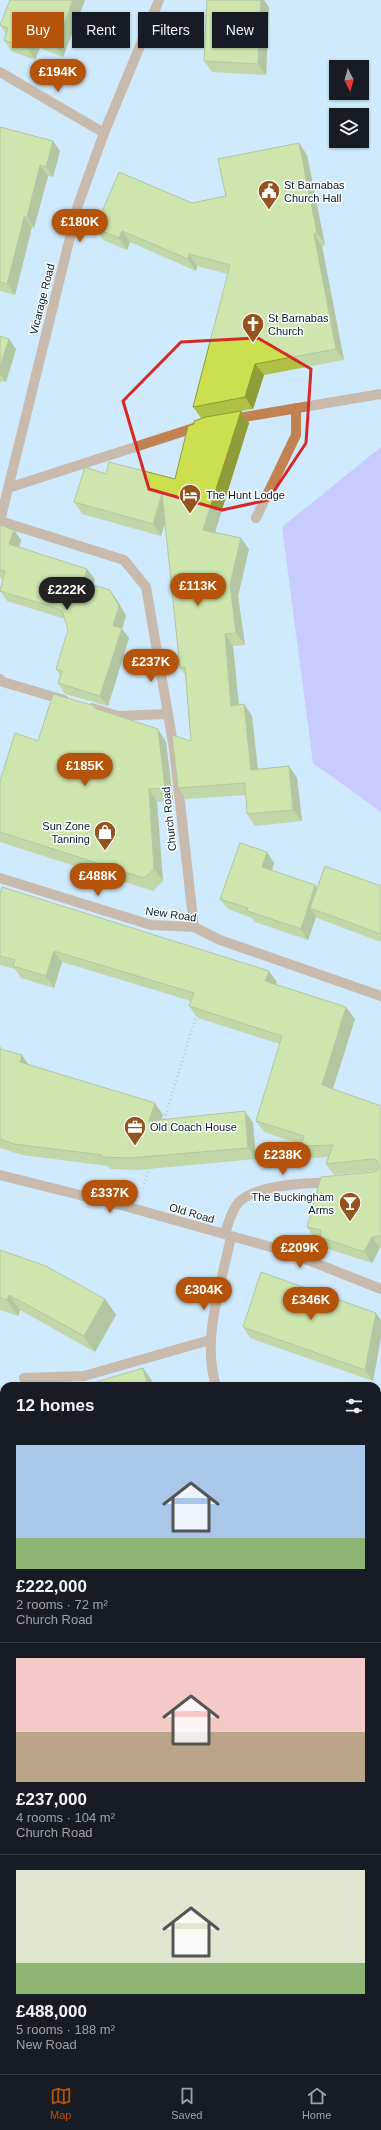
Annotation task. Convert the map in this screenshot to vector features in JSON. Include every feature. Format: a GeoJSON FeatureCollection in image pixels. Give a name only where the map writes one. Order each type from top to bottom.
{"type":"FeatureCollection","features":[{"type":"Feature","properties":{"kind":"street","name":"Vicarage Road"},"geometry":{"type":"LineString","coordinates":[[0,521],[78,205],[104,133],[159,0]]}},
{"type":"Feature","properties":{"kind":"street"},"geometry":{"type":"LineString","coordinates":[[0,72],[104,133]]}},
{"type":"Feature","properties":{"kind":"street"},"geometry":{"type":"LineString","coordinates":[[8,488],[217,421],[381,394]]}},
{"type":"Feature","properties":{"kind":"street"},"geometry":{"type":"LineString","coordinates":[[256,518],[296,435],[296,408]]}},
{"type":"Feature","properties":{"kind":"street","name":"Church Road"},"geometry":{"type":"LineString","coordinates":[[0,521],[124,560],[146,587],[174,749],[194,927]]}},
{"type":"Feature","properties":{"kind":"street"},"geometry":{"type":"LineString","coordinates":[[0,679],[3,682],[118,716],[167,714]]}},
{"type":"Feature","properties":{"kind":"street"},"geometry":{"type":"LineString","coordinates":[[4,879],[5,893]]}},
{"type":"Feature","properties":{"kind":"street","name":"New Road"},"geometry":{"type":"LineString","coordinates":[[4,879],[150,925],[194,927],[220,940],[381,996]]}},
{"type":"Feature","properties":{"kind":"street","name":"Old Road"},"geometry":{"type":"LineString","coordinates":[[0,1176],[228,1235],[230,1217],[238,1203],[251,1192],[281,1187],[345,1181]]}},
{"type":"Feature","properties":{"kind":"street"},"geometry":{"type":"LineString","coordinates":[[215,1382],[212,1372],[210,1340],[228,1235],[285,1251],[381,1289]]}},
{"type":"Feature","properties":{"kind":"street"},"geometry":{"type":"LineString","coordinates":[[24,1378],[84,1376],[210,1340]]}},
{"type":"Feature","properties":{"kind":"path"},"geometry":{"type":"LineString","coordinates":[[162,1127],[199,1008]]}},
{"type":"Feature","properties":{"kind":"path"},"geometry":{"type":"LineString","coordinates":[[136,1210],[150,1165]]}},
{"type":"Feature","properties":{"kind":"highlighted area"},"geometry":{"type":"Polygon","coordinates":[[[258,338],[311,369],[306,443],[268,500],[222,510],[149,489],[123,401],[181,342],[258,338]]]}},
{"type":"Feature","properties":{"kind":"shaded area"},"geometry":{"type":"Polygon","coordinates":[[[381,447],[381,812],[313,763],[282,527],[381,447]]]}},
{"type":"Feature","properties":{"kind":"building"},"geometry":{"type":"Polygon","coordinates":[[[10,0],[73,0],[64,24],[64,12],[12,12],[12,43],[4,40],[8,28],[0,25],[10,0]]]}},
{"type":"Feature","properties":{"kind":"building"},"geometry":{"type":"Polygon","coordinates":[[[207,0],[261,0],[260,12],[212,12],[212,48],[259,48],[258,64],[204,61],[207,0]]]}},
{"type":"Feature","properties":{"kind":"building"},"geometry":{"type":"Polygon","coordinates":[[[0,127],[53,141],[46,167],[40,165],[27,217],[24,217],[7,284],[0,282],[0,127]]]}},
{"type":"Feature","properties":{"kind":"building"},"geometry":{"type":"Polygon","coordinates":[[[299,143],[317,233],[314,234],[336,349],[255,364],[245,397],[193,407],[230,265],[189,254],[188,259],[122,231],[119,238],[95,228],[119,172],[192,203],[226,196],[218,159],[299,143]]]}},
{"type":"Feature","properties":{"kind":"building"},"geometry":{"type":"Polygon","coordinates":[[[0,336],[9,339],[0,367],[0,336]]]}},
{"type":"Feature","properties":{"kind":"building"},"geometry":{"type":"Polygon","coordinates":[[[241,411],[203,530],[241,538],[230,584],[236,633],[225,634],[231,706],[244,704],[251,770],[289,766],[293,810],[247,814],[245,783],[178,788],[172,735],[191,741],[185,667],[180,668],[162,494],[153,524],[74,502],[85,467],[106,474],[109,462],[175,479],[188,426],[194,424],[194,421],[206,417],[241,411]]]}},
{"type":"Feature","properties":{"kind":"building"},"geometry":{"type":"Polygon","coordinates":[[[0,525],[14,530],[9,544],[87,569],[83,582],[110,590],[119,606],[113,626],[122,628],[100,696],[58,683],[62,671],[56,669],[68,630],[62,610],[0,591],[5,571],[0,570],[0,525]]]}},
{"type":"Feature","properties":{"kind":"building"},"geometry":{"type":"Polygon","coordinates":[[[53,694],[95,706],[94,708],[158,729],[165,788],[149,789],[154,869],[144,878],[0,832],[0,781],[15,733],[38,741],[53,694]]]}},
{"type":"Feature","properties":{"kind":"building"},"geometry":{"type":"Polygon","coordinates":[[[240,843],[267,852],[262,867],[315,885],[301,929],[247,911],[248,908],[220,899],[240,843]]]}},
{"type":"Feature","properties":{"kind":"building"},"geometry":{"type":"Polygon","coordinates":[[[325,866],[381,886],[381,934],[310,908],[325,866]]]}},
{"type":"Feature","properties":{"kind":"building"},"geometry":{"type":"Polygon","coordinates":[[[2,887],[269,971],[265,981],[346,1007],[322,1085],[381,1106],[381,1236],[372,1237],[364,1252],[320,1237],[321,1230],[307,1227],[321,1177],[374,1172],[379,1169],[379,1164],[376,1160],[372,1159],[326,1164],[333,1145],[301,1146],[304,1136],[256,1121],[282,1036],[189,1006],[194,993],[54,951],[46,976],[13,966],[15,960],[0,956],[0,894],[2,887]]]}},
{"type":"Feature","properties":{"kind":"building"},"geometry":{"type":"Polygon","coordinates":[[[0,1049],[22,1055],[20,1062],[155,1103],[149,1121],[245,1111],[248,1148],[129,1158],[102,1157],[102,1155],[14,1144],[0,1139],[0,1049]]]}},
{"type":"Feature","properties":{"kind":"building"},"geometry":{"type":"Polygon","coordinates":[[[0,1250],[46,1266],[105,1299],[84,1336],[9,1295],[7,1300],[0,1298],[0,1250]]]}},
{"type":"Feature","properties":{"kind":"building"},"geometry":{"type":"Polygon","coordinates":[[[261,1272],[376,1313],[365,1370],[243,1327],[261,1272]]]}},
{"type":"Feature","properties":{"kind":"building"},"geometry":{"type":"Polygon","coordinates":[[[143,1368],[147,1382],[97,1382],[143,1368]]]}},
{"type":"Feature","properties":{"kind":"place","name":"St Barnabas Church Hall"},"geometry":{"type":"Point","coordinates":[269,210]}},
{"type":"Feature","properties":{"kind":"place","name":"St Barnabas Church"},"geometry":{"type":"Point","coordinates":[253,344]}},
{"type":"Feature","properties":{"kind":"place","name":"The Hunt Lodge"},"geometry":{"type":"Point","coordinates":[190,514]}},
{"type":"Feature","properties":{"kind":"place","name":"Sun Zone Tanning"},"geometry":{"type":"Point","coordinates":[105,852]}},
{"type":"Feature","properties":{"kind":"place","name":"Old Coach House"},"geometry":{"type":"Point","coordinates":[135,1146]}},
{"type":"Feature","properties":{"kind":"place","name":"The Buckingham Arms"},"geometry":{"type":"Point","coordinates":[350,1222]}}]}
